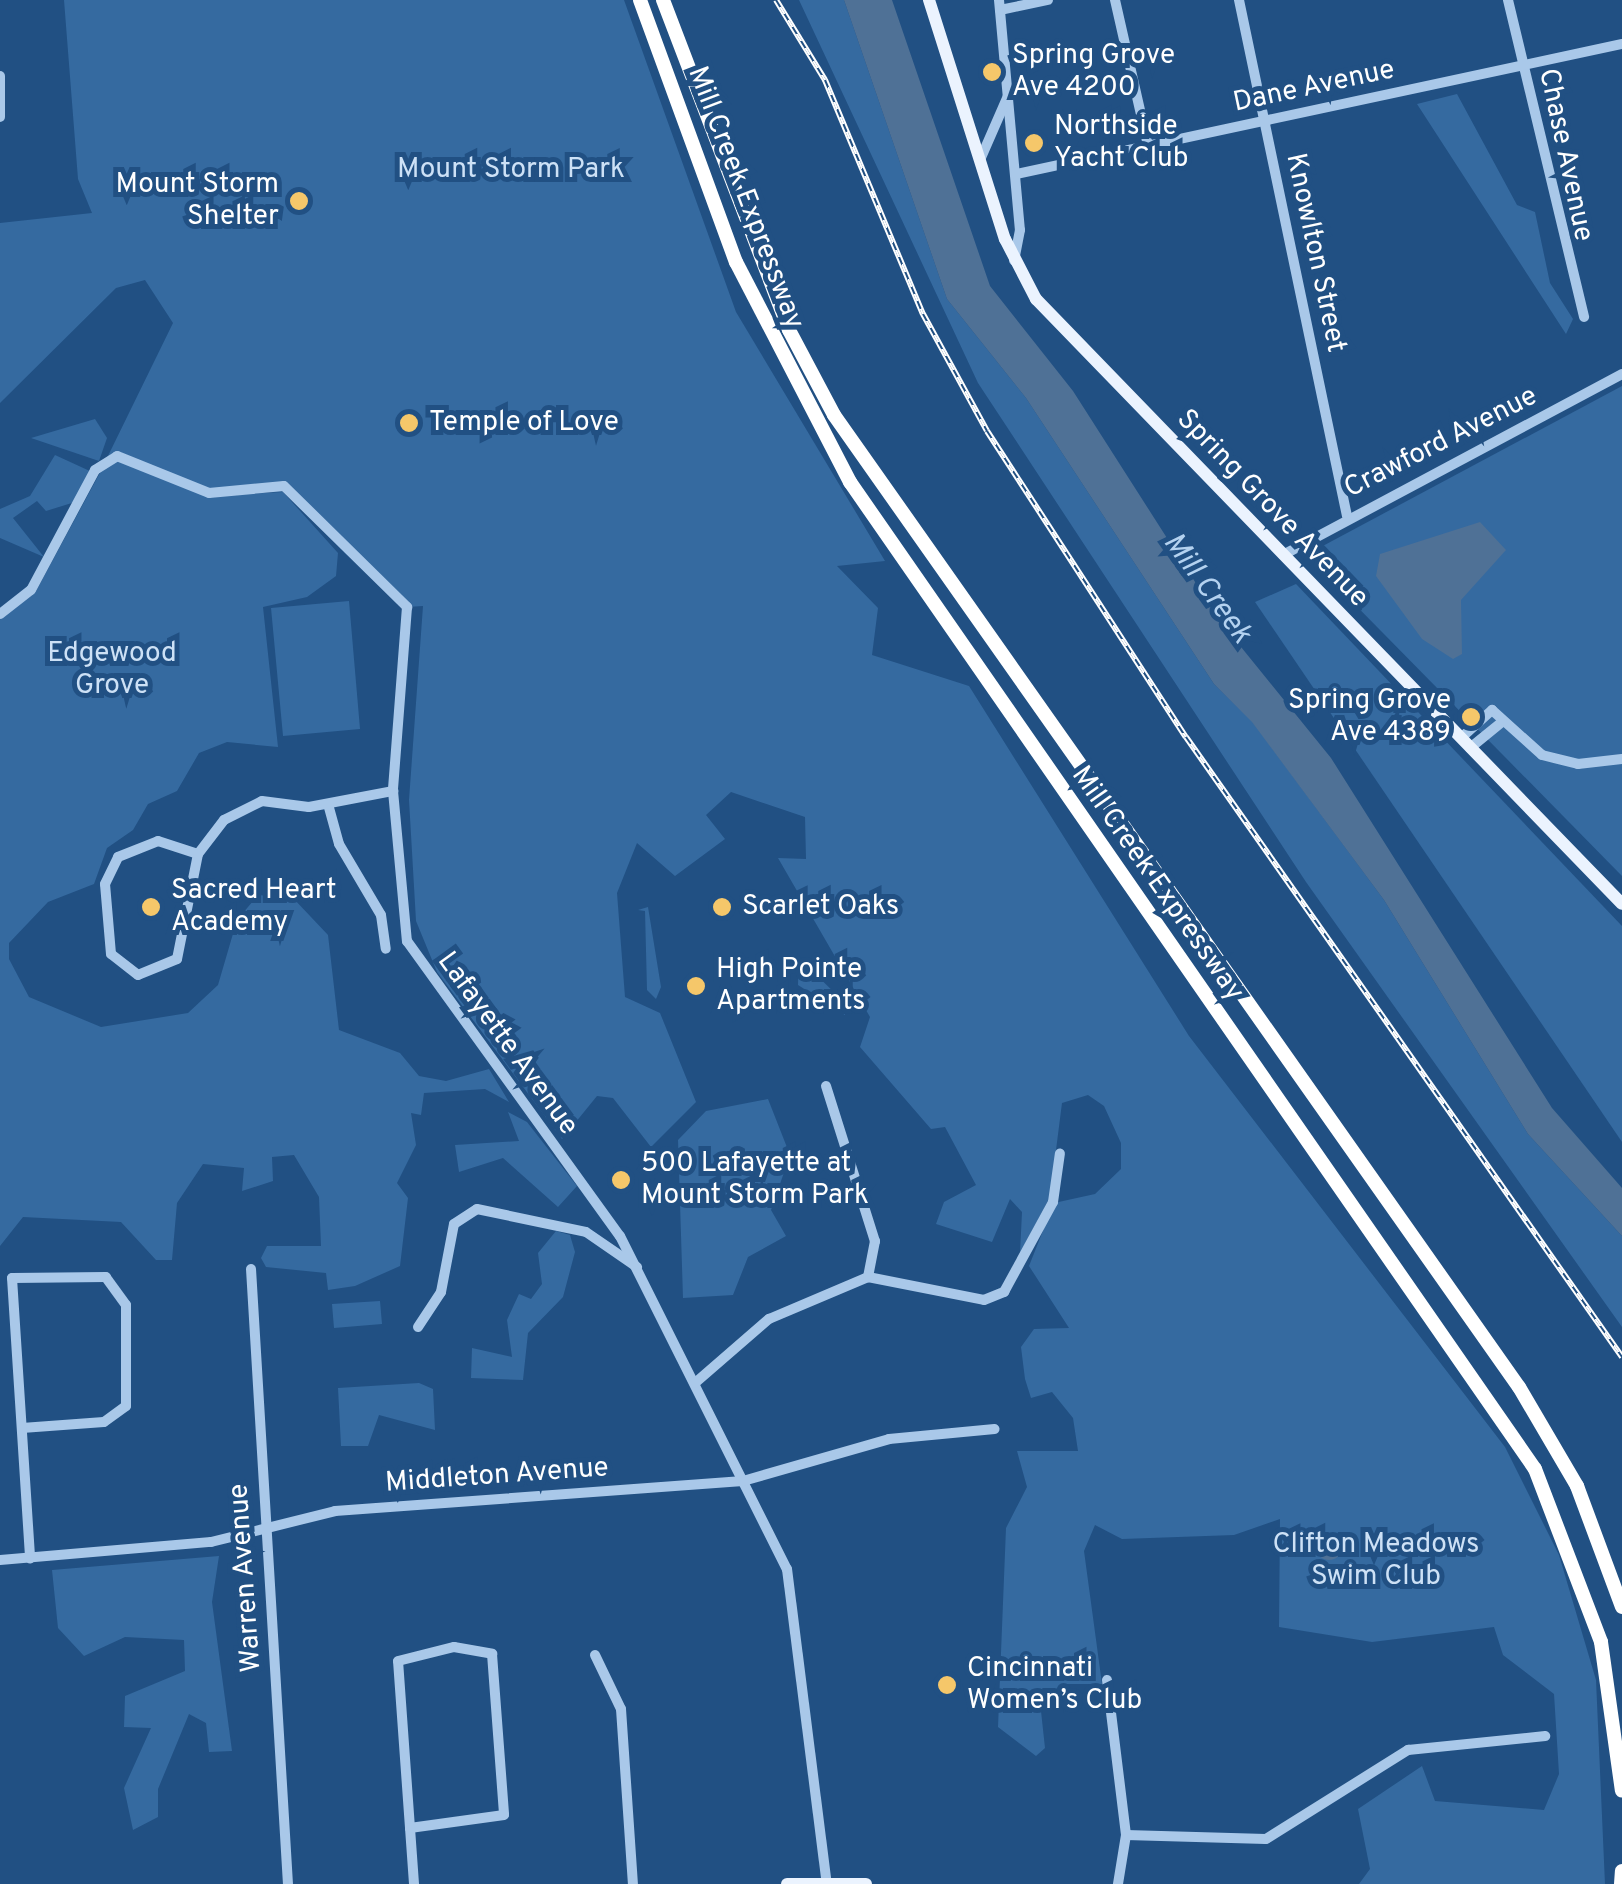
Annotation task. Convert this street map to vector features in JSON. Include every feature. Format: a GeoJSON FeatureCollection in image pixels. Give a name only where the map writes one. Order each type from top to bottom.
{"type":"FeatureCollection","features":[{"type":"Feature","properties":{"kind":"highway","name":"Mill Creek Expressway"},"geometry":{"type":"LineString","coordinates":[[640,0],[743,277],[850,482],[1535,1469],[1601,1642],[1622,1791]]}},
{"type":"Feature","properties":{"kind":"highway","name":"Mill Creek Expressway"},"geometry":{"type":"LineString","coordinates":[[664,0],[789,330],[834,414],[1527,1400],[1577,1486],[1622,1606]]}},
{"type":"Feature","properties":{"kind":"highway"},"geometry":{"type":"LineString","coordinates":[[1622,1871],[1622,1884]]}},
{"type":"Feature","properties":{"kind":"main road","name":"Spring Grove Avenue"},"geometry":{"type":"LineString","coordinates":[[928,0],[1014,261],[1042,308],[1622,904]]}},
{"type":"Feature","properties":{"kind":"main road"},"geometry":{"type":"LineString","coordinates":[[787,1884],[866,1884]]}},
{"type":"Feature","properties":{"kind":"street"},"geometry":{"type":"LineString","coordinates":[[1014,261],[1016,174],[1000,5],[1048,0]]}},
{"type":"Feature","properties":{"kind":"street"},"geometry":{"type":"LineString","coordinates":[[1115,0],[1148,145]]}},
{"type":"Feature","properties":{"kind":"street","name":"Knowlton Street"},"geometry":{"type":"LineString","coordinates":[[1239,0],[1348,516]]}},
{"type":"Feature","properties":{"kind":"street","name":"Chase Avenue"},"geometry":{"type":"LineString","coordinates":[[1508,0],[1584,316]]}},
{"type":"Feature","properties":{"kind":"street","name":"Dane Avenue"},"geometry":{"type":"LineString","coordinates":[[1016,174],[1622,44]]}},
{"type":"Feature","properties":{"kind":"street"},"geometry":{"type":"LineString","coordinates":[[0,76],[0,117]]}},
{"type":"Feature","properties":{"kind":"street"},"geometry":{"type":"LineString","coordinates":[[980,160],[1008,96]]}},
{"type":"Feature","properties":{"kind":"street","name":"Crawford Avenue"},"geometry":{"type":"LineString","coordinates":[[1283,555],[1348,516],[1622,374]]}},
{"type":"Feature","properties":{"kind":"street","name":"Lafayette Avenue"},"geometry":{"type":"LineString","coordinates":[[0,614],[32,590],[106,460],[133,460],[209,493],[284,486],[407,607],[393,791],[400,919],[420,967],[638,1268],[792,1581],[827,1883]]}},
{"type":"Feature","properties":{"kind":"street"},"geometry":{"type":"LineString","coordinates":[[1466,743],[1492,710],[1502,722],[1559,760],[1622,759]]}},
{"type":"Feature","properties":{"kind":"street"},"geometry":{"type":"LineString","coordinates":[[1466,743],[1502,722]]}},
{"type":"Feature","properties":{"kind":"street"},"geometry":{"type":"LineString","coordinates":[[198,854],[147,842],[112,864],[105,884],[120,968],[152,976],[177,959],[198,854],[216,828],[252,804],[328,804],[393,791]]}},
{"type":"Feature","properties":{"kind":"street"},"geometry":{"type":"LineString","coordinates":[[328,804],[339,844],[381,914],[386,949]]}},
{"type":"Feature","properties":{"kind":"street"},"geometry":{"type":"LineString","coordinates":[[826,1086],[875,1241],[868,1277]]}},
{"type":"Feature","properties":{"kind":"street"},"geometry":{"type":"LineString","coordinates":[[695,1383],[769,1319],[868,1277],[952,1295],[993,1298],[1020,1273],[1053,1202],[1060,1153]]}},
{"type":"Feature","properties":{"kind":"street"},"geometry":{"type":"LineString","coordinates":[[418,1327],[440,1292],[454,1224],[477,1209],[586,1232],[638,1268]]}},
{"type":"Feature","properties":{"kind":"street","name":"Warren Avenue"},"geometry":{"type":"LineString","coordinates":[[251,1269],[288,1884]]}},
{"type":"Feature","properties":{"kind":"street"},"geometry":{"type":"LineString","coordinates":[[22,1428],[120,1414],[130,1390],[126,1305],[98,1274],[12,1278],[30,1558]]}},
{"type":"Feature","properties":{"kind":"street","name":"Middleton Avenue"},"geometry":{"type":"LineString","coordinates":[[0,1560],[211,1542],[335,1511],[744,1481],[889,1439],[995,1429]]}},
{"type":"Feature","properties":{"kind":"street"},"geometry":{"type":"LineString","coordinates":[[410,1828],[504,1815],[489,1651],[454,1648],[398,1661],[414,1884]]}},
{"type":"Feature","properties":{"kind":"street"},"geometry":{"type":"LineString","coordinates":[[595,1654],[621,1709],[633,1884]]}},
{"type":"Feature","properties":{"kind":"street"},"geometry":{"type":"LineString","coordinates":[[1107,1680],[1126,1834],[1118,1884]]}},
{"type":"Feature","properties":{"kind":"street"},"geometry":{"type":"LineString","coordinates":[[1126,1834],[1266,1839],[1408,1750],[1545,1736]]}},
{"type":"Feature","properties":{"kind":"green space"},"geometry":{"type":"Polygon","coordinates":[[[64,0],[624,0],[736,312],[885,561],[837,566],[878,608],[872,655],[969,686],[1189,1036],[1505,1447],[1559,1555],[1596,1680],[1605,1884],[1359,1884],[1370,1869],[1358,1809],[1422,1766],[1435,1801],[1544,1810],[1559,1774],[1554,1694],[1503,1655],[1494,1627],[1372,1642],[1279,1627],[1280,1519],[1234,1535],[1122,1539],[1095,1525],[1084,1551],[1102,1684],[1063,1684],[1041,1711],[1045,1748],[1036,1756],[998,1727],[1006,1528],[1027,1487],[1017,1451],[1078,1451],[1073,1418],[1052,1392],[1031,1398],[1025,1379],[1021,1347],[1034,1329],[1069,1328],[1029,1266],[1054,1203],[1095,1194],[1121,1169],[1121,1143],[1104,1106],[1088,1095],[1062,1103],[1050,1197],[1020,1253],[1022,1212],[1010,1199],[992,1242],[936,1224],[944,1202],[976,1185],[945,1127],[931,1129],[860,1047],[870,1017],[778,858],[806,859],[805,817],[731,792],[706,815],[725,839],[675,876],[637,843],[617,893],[625,997],[660,1013],[696,1102],[651,1147],[613,1098],[597,1096],[562,1139],[437,972],[416,921],[409,800],[423,606],[407,607],[345,553],[291,491],[221,494],[106,460],[173,323],[145,280],[116,288],[0,403],[0,223],[92,213],[78,179],[64,0]]]}},
{"type":"Feature","properties":{"kind":"green space"},"geometry":{"type":"Polygon","coordinates":[[[799,0],[844,0],[947,299],[1026,398],[1214,684],[1252,721],[1384,900],[1528,1134],[1622,1236],[1622,1327],[1306,882],[978,383],[799,0]]]}},
{"type":"Feature","properties":{"kind":"green space"},"geometry":{"type":"Polygon","coordinates":[[[1457,94],[1517,205],[1535,212],[1550,283],[1573,319],[1566,334],[1417,104],[1457,94]]]}},
{"type":"Feature","properties":{"kind":"green space"},"geometry":{"type":"Polygon","coordinates":[[[1622,386],[1622,876],[1321,570],[1319,548],[1622,386]]]}},
{"type":"Feature","properties":{"kind":"green space"},"geometry":{"type":"Polygon","coordinates":[[[95,419],[107,438],[99,461],[31,438],[95,419]]]}},
{"type":"Feature","properties":{"kind":"green space"},"geometry":{"type":"Polygon","coordinates":[[[55,455],[92,472],[75,502],[46,511],[37,501],[13,518],[44,557],[0,538],[0,509],[30,496],[55,455]]]}},
{"type":"Feature","properties":{"kind":"green space","name":"Edgewood Grove"},"geometry":{"type":"Polygon","coordinates":[[[116,460],[210,496],[283,492],[338,553],[336,576],[307,597],[263,607],[278,747],[227,742],[199,753],[177,791],[148,804],[133,830],[107,848],[94,884],[48,902],[9,943],[9,959],[29,997],[101,1027],[188,1013],[218,985],[237,920],[258,895],[293,898],[328,935],[339,1030],[400,1053],[419,1076],[446,1081],[489,1069],[509,1102],[485,1089],[424,1093],[421,1115],[411,1113],[416,1145],[397,1183],[408,1198],[400,1266],[355,1286],[328,1290],[326,1273],[266,1267],[261,1258],[267,1246],[321,1246],[319,1197],[294,1155],[272,1157],[273,1181],[242,1191],[244,1168],[203,1164],[177,1203],[172,1260],[156,1260],[121,1222],[23,1217],[0,1246],[0,619],[35,593],[102,469],[116,460]]]}},
{"type":"Feature","properties":{"kind":"green space"},"geometry":{"type":"Polygon","coordinates":[[[1296,584],[1622,926],[1622,1142],[1255,602],[1296,584]]]}},
{"type":"Feature","properties":{"kind":"green space"},"geometry":{"type":"Polygon","coordinates":[[[349,601],[360,729],[283,736],[271,608],[349,601]]]}},
{"type":"Feature","properties":{"kind":"green space"},"geometry":{"type":"Polygon","coordinates":[[[648,907],[661,987],[656,999],[647,990],[645,911],[638,910],[648,907]]]}},
{"type":"Feature","properties":{"kind":"green space"},"geometry":{"type":"Polygon","coordinates":[[[799,958],[844,1002],[845,1015],[798,985],[799,958]]]}},
{"type":"Feature","properties":{"kind":"green space"},"geometry":{"type":"Polygon","coordinates":[[[768,1099],[790,1155],[771,1210],[786,1236],[748,1257],[733,1295],[683,1298],[678,1140],[706,1111],[768,1099]]]}},
{"type":"Feature","properties":{"kind":"green space"},"geometry":{"type":"Polygon","coordinates":[[[508,1112],[527,1122],[577,1186],[558,1207],[503,1158],[459,1172],[455,1145],[519,1141],[508,1112]]]}},
{"type":"Feature","properties":{"kind":"green space"},"geometry":{"type":"Polygon","coordinates":[[[556,1231],[570,1235],[575,1252],[563,1297],[528,1333],[523,1380],[471,1378],[472,1348],[512,1357],[507,1320],[519,1294],[531,1299],[542,1284],[538,1253],[556,1231]]]}},
{"type":"Feature","properties":{"kind":"green space"},"geometry":{"type":"Polygon","coordinates":[[[380,1301],[382,1324],[334,1328],[332,1304],[380,1301]]]}},
{"type":"Feature","properties":{"kind":"green space"},"geometry":{"type":"Polygon","coordinates":[[[419,1383],[433,1389],[435,1430],[379,1415],[368,1446],[341,1446],[338,1388],[419,1383]]]}},
{"type":"Feature","properties":{"kind":"green space"},"geometry":{"type":"Polygon","coordinates":[[[219,1556],[212,1602],[232,1751],[209,1752],[206,1723],[189,1714],[158,1789],[158,1817],[133,1830],[124,1788],[151,1728],[124,1727],[125,1696],[185,1671],[184,1640],[125,1637],[84,1656],[58,1628],[52,1570],[219,1556]]]}},
{"type":"Feature","properties":{"kind":"shaded area"},"geometry":{"type":"Polygon","coordinates":[[[844,0],[892,0],[990,286],[1073,391],[1220,621],[1331,758],[1552,1108],[1622,1188],[1622,1236],[1528,1134],[1384,900],[1252,722],[1214,684],[1026,398],[947,299],[844,0]]]}},
{"type":"Feature","properties":{"kind":"shaded area"},"geometry":{"type":"Polygon","coordinates":[[[1480,522],[1506,550],[1461,600],[1462,654],[1453,659],[1422,639],[1376,576],[1380,554],[1480,522]]]}},
{"type":"Feature","properties":{"kind":"shaded area"},"geometry":{"type":"Polygon","coordinates":[[[1303,1532],[1315,1544],[1303,1556],[1291,1544],[1303,1532]]]}},
{"type":"Feature","properties":{"kind":"shaded area"},"geometry":{"type":"Polygon","coordinates":[[[1329,1534],[1338,1538],[1342,1547],[1338,1556],[1329,1560],[1320,1556],[1316,1547],[1320,1538],[1329,1534]]]}},
{"type":"Feature","properties":{"kind":"railway"},"geometry":{"type":"LineString","coordinates":[[776,0],[825,80],[923,314],[987,431],[1186,737],[1622,1357]]}},
{"type":"Feature","properties":{"kind":"place","name":"Spring Grove Ave 4200"},"geometry":{"type":"Point","coordinates":[992,72]}},
{"type":"Feature","properties":{"kind":"place","name":"Northside Yacht Club"},"geometry":{"type":"Point","coordinates":[1034,143]}},
{"type":"Feature","properties":{"kind":"place","name":"Mount Storm Shelter"},"geometry":{"type":"Point","coordinates":[299,201]}},
{"type":"Feature","properties":{"kind":"place","name":"Temple of Love"},"geometry":{"type":"Point","coordinates":[409,423]}},
{"type":"Feature","properties":{"kind":"place","name":"Spring Grove Ave 4389"},"geometry":{"type":"Point","coordinates":[1471,717]}},
{"type":"Feature","properties":{"kind":"place","name":"Sacred Heart Academy"},"geometry":{"type":"Point","coordinates":[151,907]}},
{"type":"Feature","properties":{"kind":"place","name":"Scarlet Oaks"},"geometry":{"type":"Point","coordinates":[722,907]}},
{"type":"Feature","properties":{"kind":"place","name":"High Pointe Apartments"},"geometry":{"type":"Point","coordinates":[696,986]}},
{"type":"Feature","properties":{"kind":"place","name":"500 Lafayette at Mount Storm Park"},"geometry":{"type":"Point","coordinates":[621,1180]}},
{"type":"Feature","properties":{"kind":"place","name":"Cincinnati Women’s Club"},"geometry":{"type":"Point","coordinates":[947,1685]}},
{"type":"Feature","properties":{"kind":"park label","name":"Mount Storm Park"},"geometry":{"type":"Point","coordinates":[511,170]}},
{"type":"Feature","properties":{"kind":"park label","name":"Clifton Meadows Swim Club"},"geometry":{"type":"Point","coordinates":[1376,1561]}},
{"type":"Feature","properties":{"kind":"water label","name":"Mill Creek"},"geometry":{"type":"Point","coordinates":[1206,589]}}]}
